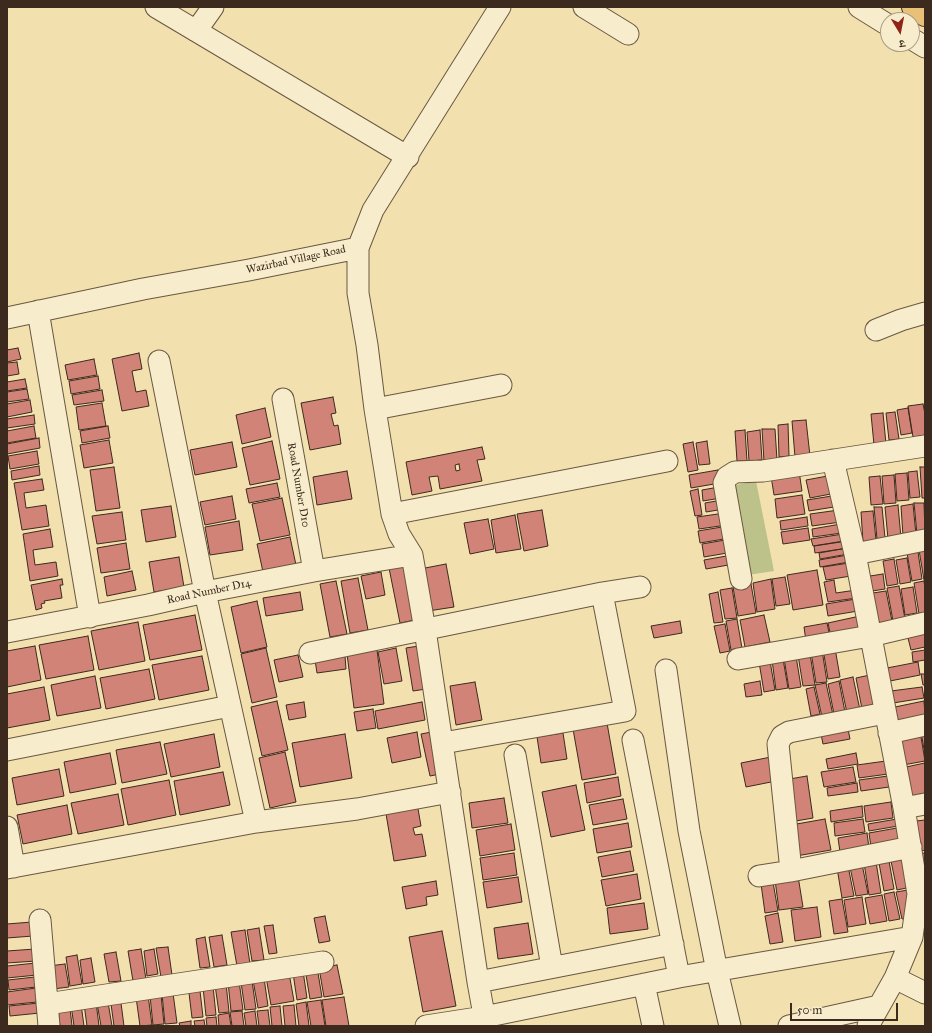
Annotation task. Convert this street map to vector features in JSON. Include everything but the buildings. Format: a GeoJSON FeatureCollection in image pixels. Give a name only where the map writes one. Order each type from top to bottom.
{"type":"FeatureCollection","features":[{"type":"Feature","properties":{"kind":"main road"},"geometry":{"type":"LineString","coordinates":[[912,7],[925,15]]}},
{"type":"Feature","properties":{"kind":"street"},"geometry":{"type":"LineString","coordinates":[[156,7],[408,157]]}},
{"type":"Feature","properties":{"kind":"street"},"geometry":{"type":"LineString","coordinates":[[196,31],[213,7]]}},
{"type":"Feature","properties":{"kind":"street","name":"Wazirbad Village Road"},"geometry":{"type":"LineString","coordinates":[[7,318],[143,289],[358,248],[374,210],[500,7]]}},
{"type":"Feature","properties":{"kind":"street"},"geometry":{"type":"LineString","coordinates":[[584,7],[628,34]]}},
{"type":"Feature","properties":{"kind":"street"},"geometry":{"type":"LineString","coordinates":[[859,7],[880,20]]}},
{"type":"Feature","properties":{"kind":"street"},"geometry":{"type":"LineString","coordinates":[[358,248],[358,293],[392,514],[399,534],[412,556],[443,743],[485,1022]]}},
{"type":"Feature","properties":{"kind":"street"},"geometry":{"type":"LineString","coordinates":[[38,311],[90,617]]}},
{"type":"Feature","properties":{"kind":"street"},"geometry":{"type":"LineString","coordinates":[[876,330],[901,320],[925,313]]}},
{"type":"Feature","properties":{"kind":"street"},"geometry":{"type":"LineString","coordinates":[[159,361],[205,592],[256,822]]}},
{"type":"Feature","properties":{"kind":"street"},"geometry":{"type":"LineString","coordinates":[[375,409],[501,385]]}},
{"type":"Feature","properties":{"kind":"street","name":"Road Number D10"},"geometry":{"type":"LineString","coordinates":[[283,399],[314,571]]}},
{"type":"Feature","properties":{"kind":"street"},"geometry":{"type":"LineString","coordinates":[[741,579],[724,483],[727,477],[735,472],[763,471],[925,446]]}},
{"type":"Feature","properties":{"kind":"street"},"geometry":{"type":"LineString","coordinates":[[833,460],[855,554],[911,847],[922,893],[912,937],[895,978],[868,1026]]}},
{"type":"Feature","properties":{"kind":"street"},"geometry":{"type":"LineString","coordinates":[[392,514],[667,461]]}},
{"type":"Feature","properties":{"kind":"street"},"geometry":{"type":"LineString","coordinates":[[855,554],[925,540]]}},
{"type":"Feature","properties":{"kind":"street","name":"Road Number D14"},"geometry":{"type":"LineString","coordinates":[[7,632],[90,617],[205,592],[314,571],[412,556]]}},
{"type":"Feature","properties":{"kind":"street"},"geometry":{"type":"LineString","coordinates":[[310,653],[602,593],[640,587]]}},
{"type":"Feature","properties":{"kind":"street"},"geometry":{"type":"LineString","coordinates":[[443,743],[625,711],[602,593]]}},
{"type":"Feature","properties":{"kind":"street"},"geometry":{"type":"LineString","coordinates":[[738,659],[870,636],[925,623]]}},
{"type":"Feature","properties":{"kind":"street"},"geometry":{"type":"LineString","coordinates":[[666,670],[688,831],[730,1026]]}},
{"type":"Feature","properties":{"kind":"street"},"geometry":{"type":"LineString","coordinates":[[7,750],[230,706]]}},
{"type":"Feature","properties":{"kind":"street"},"geometry":{"type":"LineString","coordinates":[[791,871],[778,744],[782,736],[789,732],[887,723],[925,725]]}},
{"type":"Feature","properties":{"kind":"street"},"geometry":{"type":"LineString","coordinates":[[633,740],[679,977]]}},
{"type":"Feature","properties":{"kind":"street"},"geometry":{"type":"LineString","coordinates":[[515,754],[552,967]]}},
{"type":"Feature","properties":{"kind":"street"},"geometry":{"type":"LineString","coordinates":[[7,827],[11,868],[256,822],[357,809],[450,792]]}},
{"type":"Feature","properties":{"kind":"street"},"geometry":{"type":"LineString","coordinates":[[904,808],[925,804]]}},
{"type":"Feature","properties":{"kind":"street"},"geometry":{"type":"LineString","coordinates":[[759,876],[911,847]]}},
{"type":"Feature","properties":{"kind":"street"},"geometry":{"type":"LineString","coordinates":[[40,920],[49,1026]]}},
{"type":"Feature","properties":{"kind":"street"},"geometry":{"type":"LineString","coordinates":[[426,1026],[485,1022],[679,977],[912,937]]}},
{"type":"Feature","properties":{"kind":"street"},"geometry":{"type":"LineString","coordinates":[[478,982],[673,944]]}},
{"type":"Feature","properties":{"kind":"street"},"geometry":{"type":"LineString","coordinates":[[47,1004],[323,962]]}},
{"type":"Feature","properties":{"kind":"street"},"geometry":{"type":"LineString","coordinates":[[895,978],[925,993]]}},
{"type":"Feature","properties":{"kind":"street"},"geometry":{"type":"LineString","coordinates":[[644,984],[653,1026]]}},
{"type":"Feature","properties":{"kind":"street"},"geometry":{"type":"LineString","coordinates":[[789,1026],[879,1006]]}},
{"type":"Feature","properties":{"kind":"green space"},"geometry":{"type":"Polygon","coordinates":[[[756,481],[774,571],[748,575],[731,486],[756,481]]]}}]}
